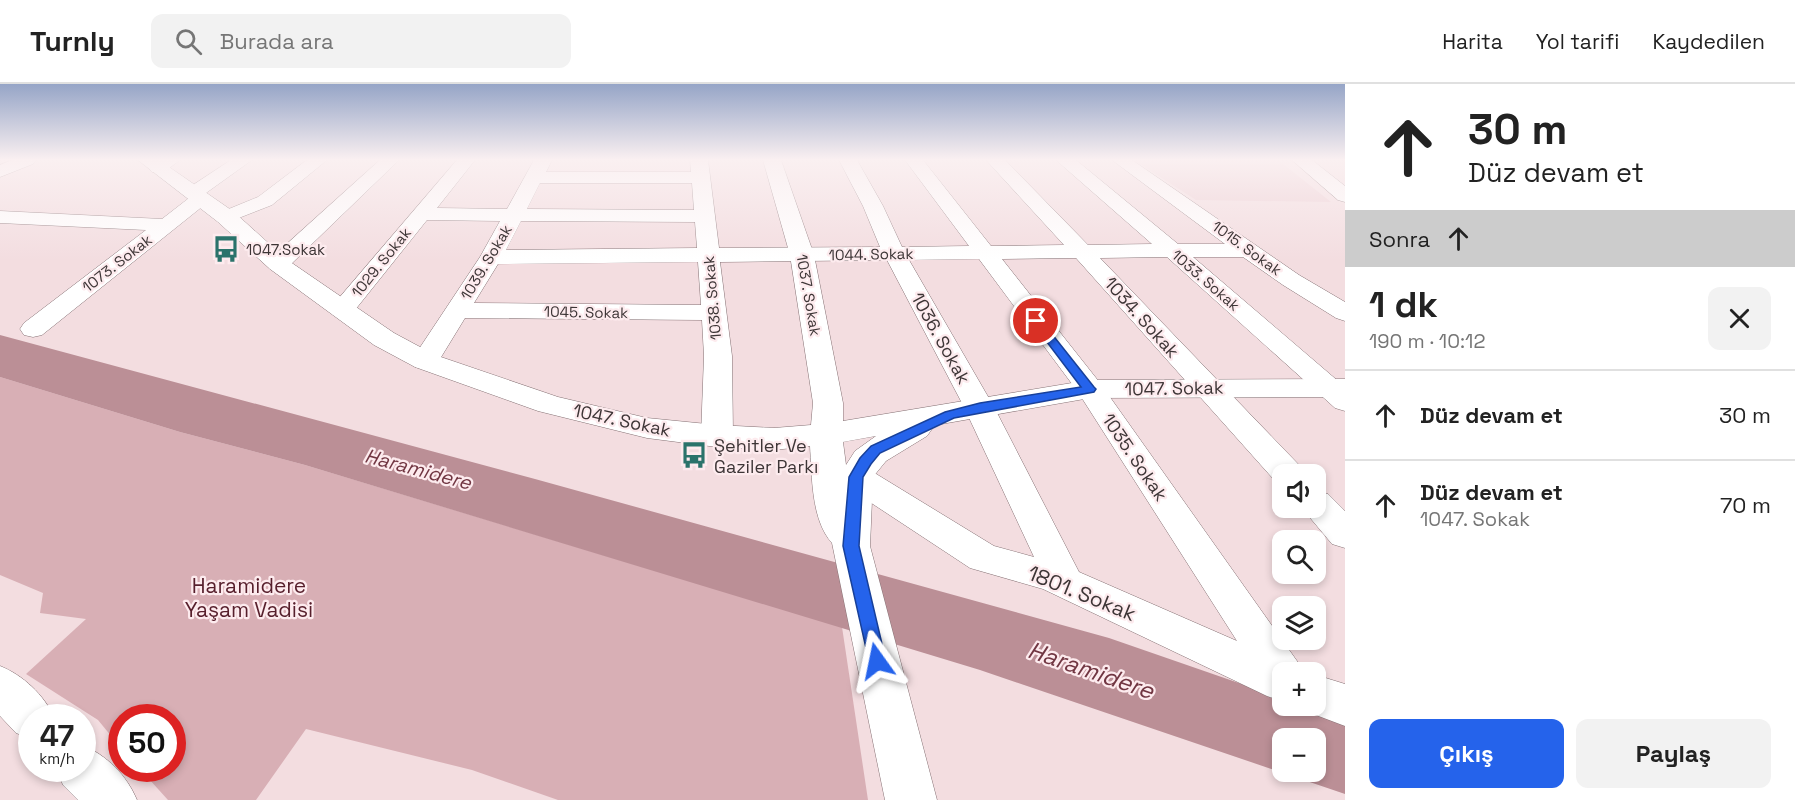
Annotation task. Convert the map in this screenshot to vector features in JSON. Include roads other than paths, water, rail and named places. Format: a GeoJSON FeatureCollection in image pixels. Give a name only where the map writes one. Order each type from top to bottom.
{"type":"FeatureCollection","features":[{"type":"Feature","properties":{"kind":"main road","name":"1037. Sokak"},"geometry":{"type":"LineString","coordinates":[[783,193],[802,255],[828,404],[826,434],[830,482],[839,525],[851,546]]}},
{"type":"Feature","properties":{"kind":"main road","name":"1047. Sokak"},"geometry":{"type":"LineString","coordinates":[[198,195],[278,264],[384,339],[425,361],[549,404],[647,428],[717,436],[774,439],[826,434],[1090,389],[1206,388],[1339,393]]}},
{"type":"Feature","properties":{"kind":"main road"},"geometry":{"type":"LineString","coordinates":[[911,800],[851,546],[856,477],[865,461],[875,450],[964,411]]}},
{"type":"Feature","properties":{"kind":"street"},"geometry":{"type":"LineString","coordinates":[[226,217],[265,201],[275,193]]}},
{"type":"Feature","properties":{"kind":"street"},"geometry":{"type":"LineString","coordinates":[[278,264],[354,193]]}},
{"type":"Feature","properties":{"kind":"street","name":"1029. Sokak"},"geometry":{"type":"LineString","coordinates":[[342,310],[438,193]]}},
{"type":"Feature","properties":{"kind":"street","name":"1039. Sokak"},"geometry":{"type":"LineString","coordinates":[[425,361],[492,257],[525,193]]}},
{"type":"Feature","properties":{"kind":"street","name":"1038. Sokak"},"geometry":{"type":"LineString","coordinates":[[703,193],[718,356],[717,436]]}},
{"type":"Feature","properties":{"kind":"street","name":"1036. Sokak"},"geometry":{"type":"LineString","coordinates":[[866,193],[964,411],[1065,582]]}},
{"type":"Feature","properties":{"kind":"street","name":"1035. Sokak"},"geometry":{"type":"LineString","coordinates":[[939,193],[1090,389],[1273,662]]}},
{"type":"Feature","properties":{"kind":"street","name":"1034. Sokak"},"geometry":{"type":"LineString","coordinates":[[1027,193],[1278,464]]}},
{"type":"Feature","properties":{"kind":"street","name":"1033. Sokak"},"geometry":{"type":"LineString","coordinates":[[1105,193],[1339,393]]}},
{"type":"Feature","properties":{"kind":"street","name":"1015. Sokak"},"geometry":{"type":"LineString","coordinates":[[1169,193],[1310,293],[1345,313]]}},
{"type":"Feature","properties":{"kind":"street","name":"1073. Sokak"},"geometry":{"type":"LineString","coordinates":[[33,329],[166,225],[198,195]]}},
{"type":"Feature","properties":{"kind":"street"},"geometry":{"type":"LineString","coordinates":[[420,214],[705,216]]}},
{"type":"Feature","properties":{"kind":"street"},"geometry":{"type":"LineString","coordinates":[[0,217],[166,225]]}},
{"type":"Feature","properties":{"kind":"street","name":"1044. Sokak"},"geometry":{"type":"LineString","coordinates":[[492,257],[1250,250]]}},
{"type":"Feature","properties":{"kind":"street","name":"1045. Sokak"},"geometry":{"type":"LineString","coordinates":[[458,310],[714,313]]}},
{"type":"Feature","properties":{"kind":"street","name":"1801. Sokak"},"geometry":{"type":"LineString","coordinates":[[856,477],[983,558],[1053,577],[1272,677]]}},
{"type":"Feature","properties":{"kind":"street"},"geometry":{"type":"LineString","coordinates":[[1326,514],[1345,534]]}},
{"type":"Feature","properties":{"kind":"street"},"geometry":{"type":"LineString","coordinates":[[0,686],[18,704]]}},
{"type":"Feature","properties":{"kind":"street"},"geometry":{"type":"LineString","coordinates":[[1326,698],[1345,705]]}},
{"type":"Feature","properties":{"kind":"street"},"geometry":{"type":"LineString","coordinates":[[94,782],[112,800]]}},
{"type":"Feature","properties":{"kind":"water","name":"Haramidere"},"geometry":{"type":"Polygon","coordinates":[[[0,335],[535,479],[1109,638],[1272,695],[1272,716],[1326,716],[1326,713],[1345,719],[1345,794],[1310,782],[1326,782],[1326,728],[1272,728],[1272,769],[980,670],[305,465],[180,432],[0,377],[0,335]]]}},
{"type":"Feature","properties":{"kind":"place","name":"1047.Sokak"},"geometry":{"type":"Point","coordinates":[226,249]}},
{"type":"Feature","properties":{"kind":"place","name":"Şehitler Ve Gaziler Parkı"},"geometry":{"type":"Point","coordinates":[694,455]}},
{"type":"Feature","properties":{"kind":"park label","name":"Haramidere Yaşam Vadisi"},"geometry":{"type":"Point","coordinates":[249,597]}}]}
